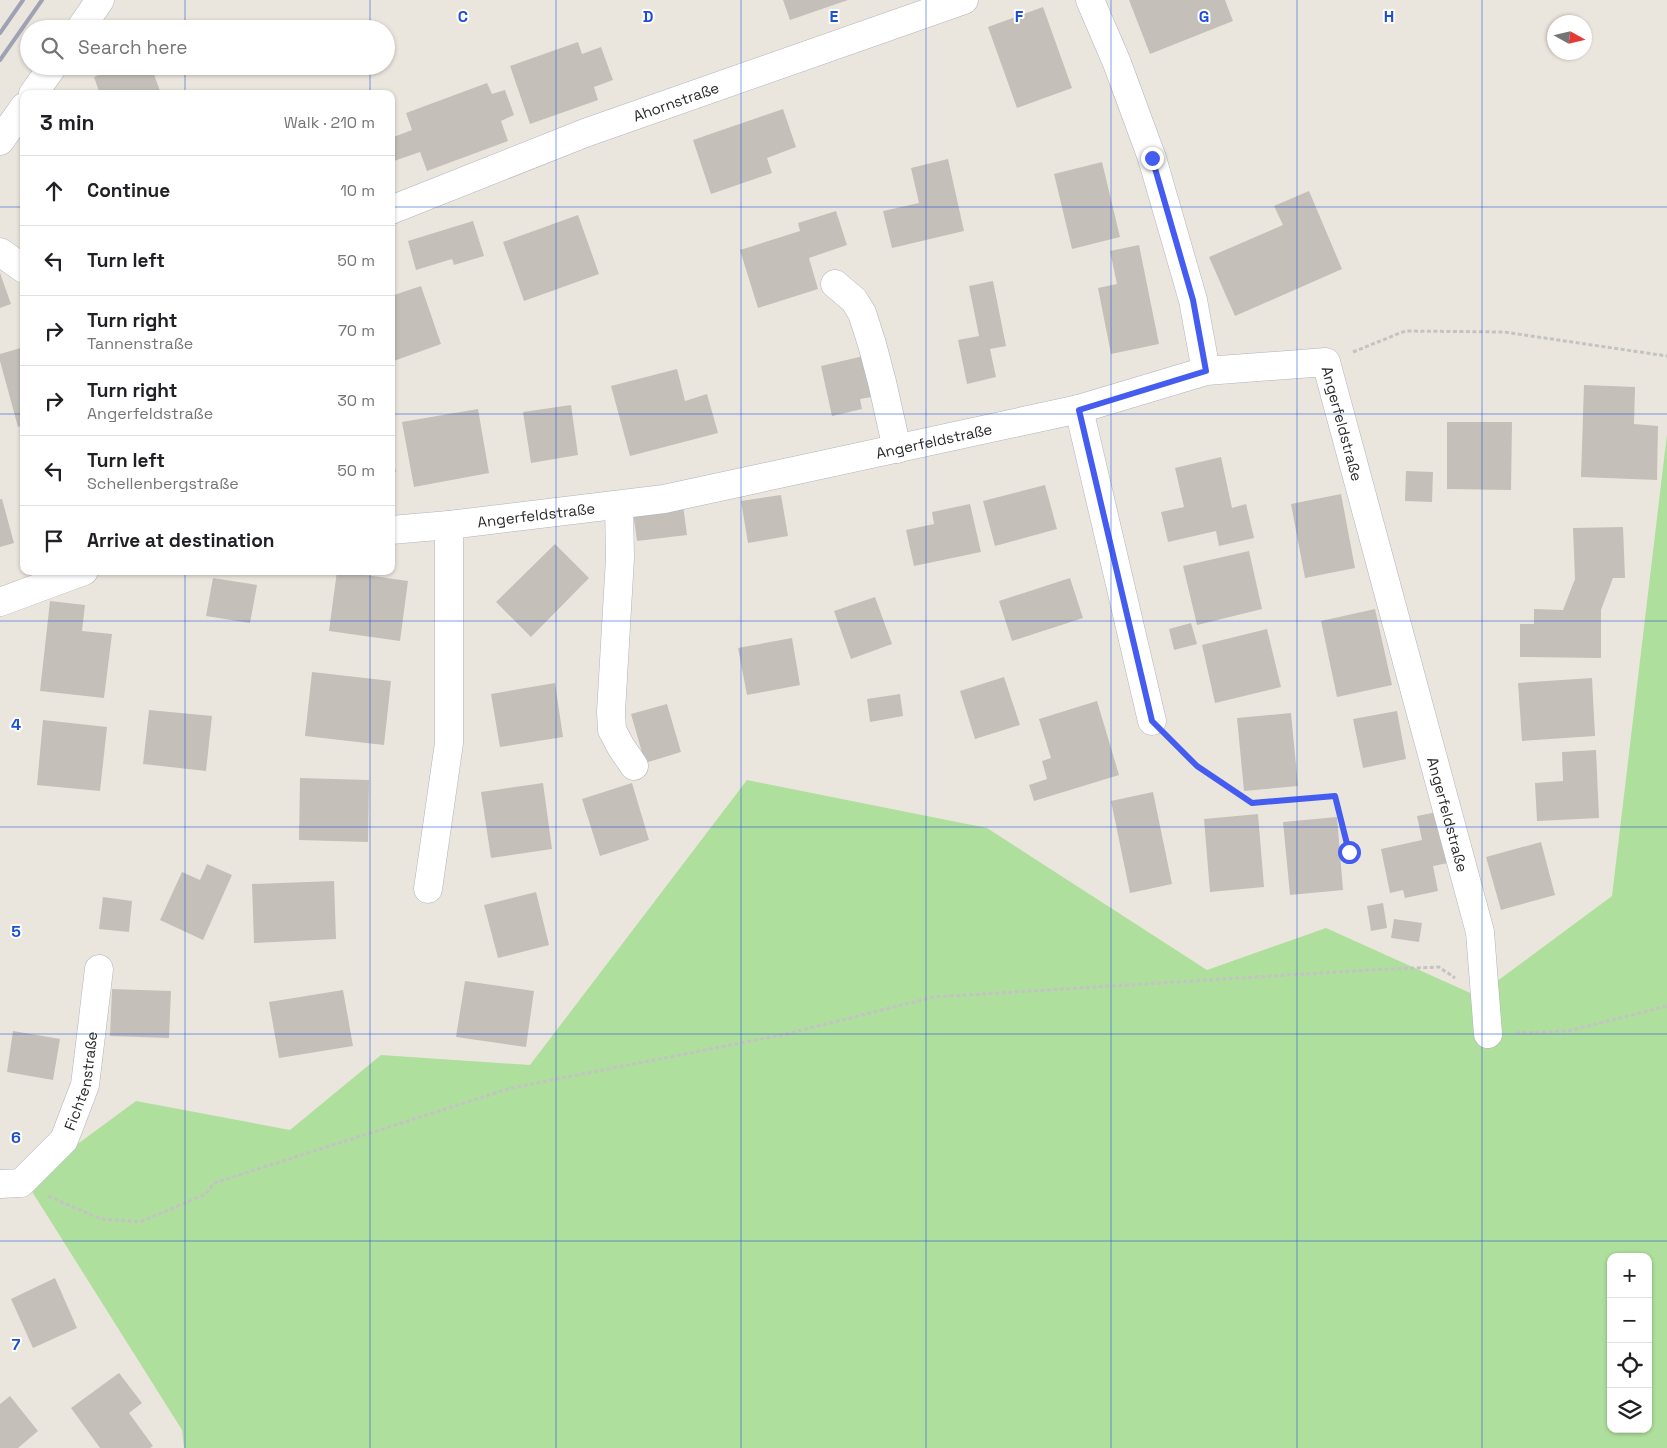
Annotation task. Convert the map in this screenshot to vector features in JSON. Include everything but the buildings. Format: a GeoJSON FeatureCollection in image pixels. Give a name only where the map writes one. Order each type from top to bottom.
{"type":"FeatureCollection","features":[{"type":"Feature","properties":{"kind":"street"},"geometry":{"type":"LineString","coordinates":[[86,20],[100,0]]}},
{"type":"Feature","properties":{"kind":"street","name":"Ahornstraße"},"geometry":{"type":"LineString","coordinates":[[395,208],[585,133],[964,0]]}},
{"type":"Feature","properties":{"kind":"street"},"geometry":{"type":"LineString","coordinates":[[1090,0],[1117,63],[1152,158],[1193,300],[1206,371]]}},
{"type":"Feature","properties":{"kind":"street"},"geometry":{"type":"LineString","coordinates":[[37,90],[47,75]]}},
{"type":"Feature","properties":{"kind":"street"},"geometry":{"type":"LineString","coordinates":[[0,141],[20,113]]}},
{"type":"Feature","properties":{"kind":"street"},"geometry":{"type":"LineString","coordinates":[[0,252],[20,265]]}},
{"type":"Feature","properties":{"kind":"street"},"geometry":{"type":"LineString","coordinates":[[835,284],[854,300],[862,313],[882,382],[897,449]]}},
{"type":"Feature","properties":{"kind":"street","name":"Angerfeldstraße"},"geometry":{"type":"LineString","coordinates":[[395,530],[664,499],[1079,410],[1206,371],[1326,362],[1480,932],[1488,1034]]}},
{"type":"Feature","properties":{"kind":"street"},"geometry":{"type":"LineString","coordinates":[[1079,410],[1152,721]]}},
{"type":"Feature","properties":{"kind":"street"},"geometry":{"type":"LineString","coordinates":[[618,505],[620,558],[611,712],[612,730],[634,766]]}},
{"type":"Feature","properties":{"kind":"street"},"geometry":{"type":"LineString","coordinates":[[428,889],[449,743],[449,525]]}},
{"type":"Feature","properties":{"kind":"street"},"geometry":{"type":"LineString","coordinates":[[0,602],[73,575]]}},
{"type":"Feature","properties":{"kind":"street","name":"Fichtenstraße"},"geometry":{"type":"LineString","coordinates":[[11,1183],[64,1140],[85,1085],[99,969]]}},
{"type":"Feature","properties":{"kind":"path"},"geometry":{"type":"LineString","coordinates":[[1326,362],[1406,331],[1504,332],[1667,356]]}},
{"type":"Feature","properties":{"kind":"path"},"geometry":{"type":"LineString","coordinates":[[1152,721],[1197,766],[1252,803],[1335,796],[1349,852]]}},
{"type":"Feature","properties":{"kind":"path"},"geometry":{"type":"LineString","coordinates":[[11,1183],[101,1218],[140,1222],[206,1194],[214,1183],[511,1088],[782,1035],[934,997],[1359,970],[1439,967],[1485,998]]}},
{"type":"Feature","properties":{"kind":"path"},"geometry":{"type":"LineString","coordinates":[[1488,1034],[1568,1031],[1667,1006]]}},
{"type":"Feature","properties":{"kind":"green space"},"geometry":{"type":"Polygon","coordinates":[[[1667,434],[1667,1448],[184,1448],[182,1430],[26,1182],[136,1101],[290,1130],[381,1055],[530,1065],[747,780],[987,828],[1207,970],[1326,928],[1477,996],[1612,896],[1667,434]]]}},
{"type":"Feature","properties":{"kind":"railway"},"geometry":{"type":"LineString","coordinates":[[0,33],[23,0]]}},
{"type":"Feature","properties":{"kind":"railway"},"geometry":{"type":"LineString","coordinates":[[28,20],[42,0]]}},
{"type":"Feature","properties":{"kind":"railway"},"geometry":{"type":"LineString","coordinates":[[0,60],[20,31]]}},
{"type":"Feature","properties":{"kind":"route"},"geometry":{"type":"LineString","coordinates":[[1152,158],[1193,300],[1206,371],[1079,410],[1152,721],[1197,766],[1252,803],[1335,796],[1349,852]]}}]}
